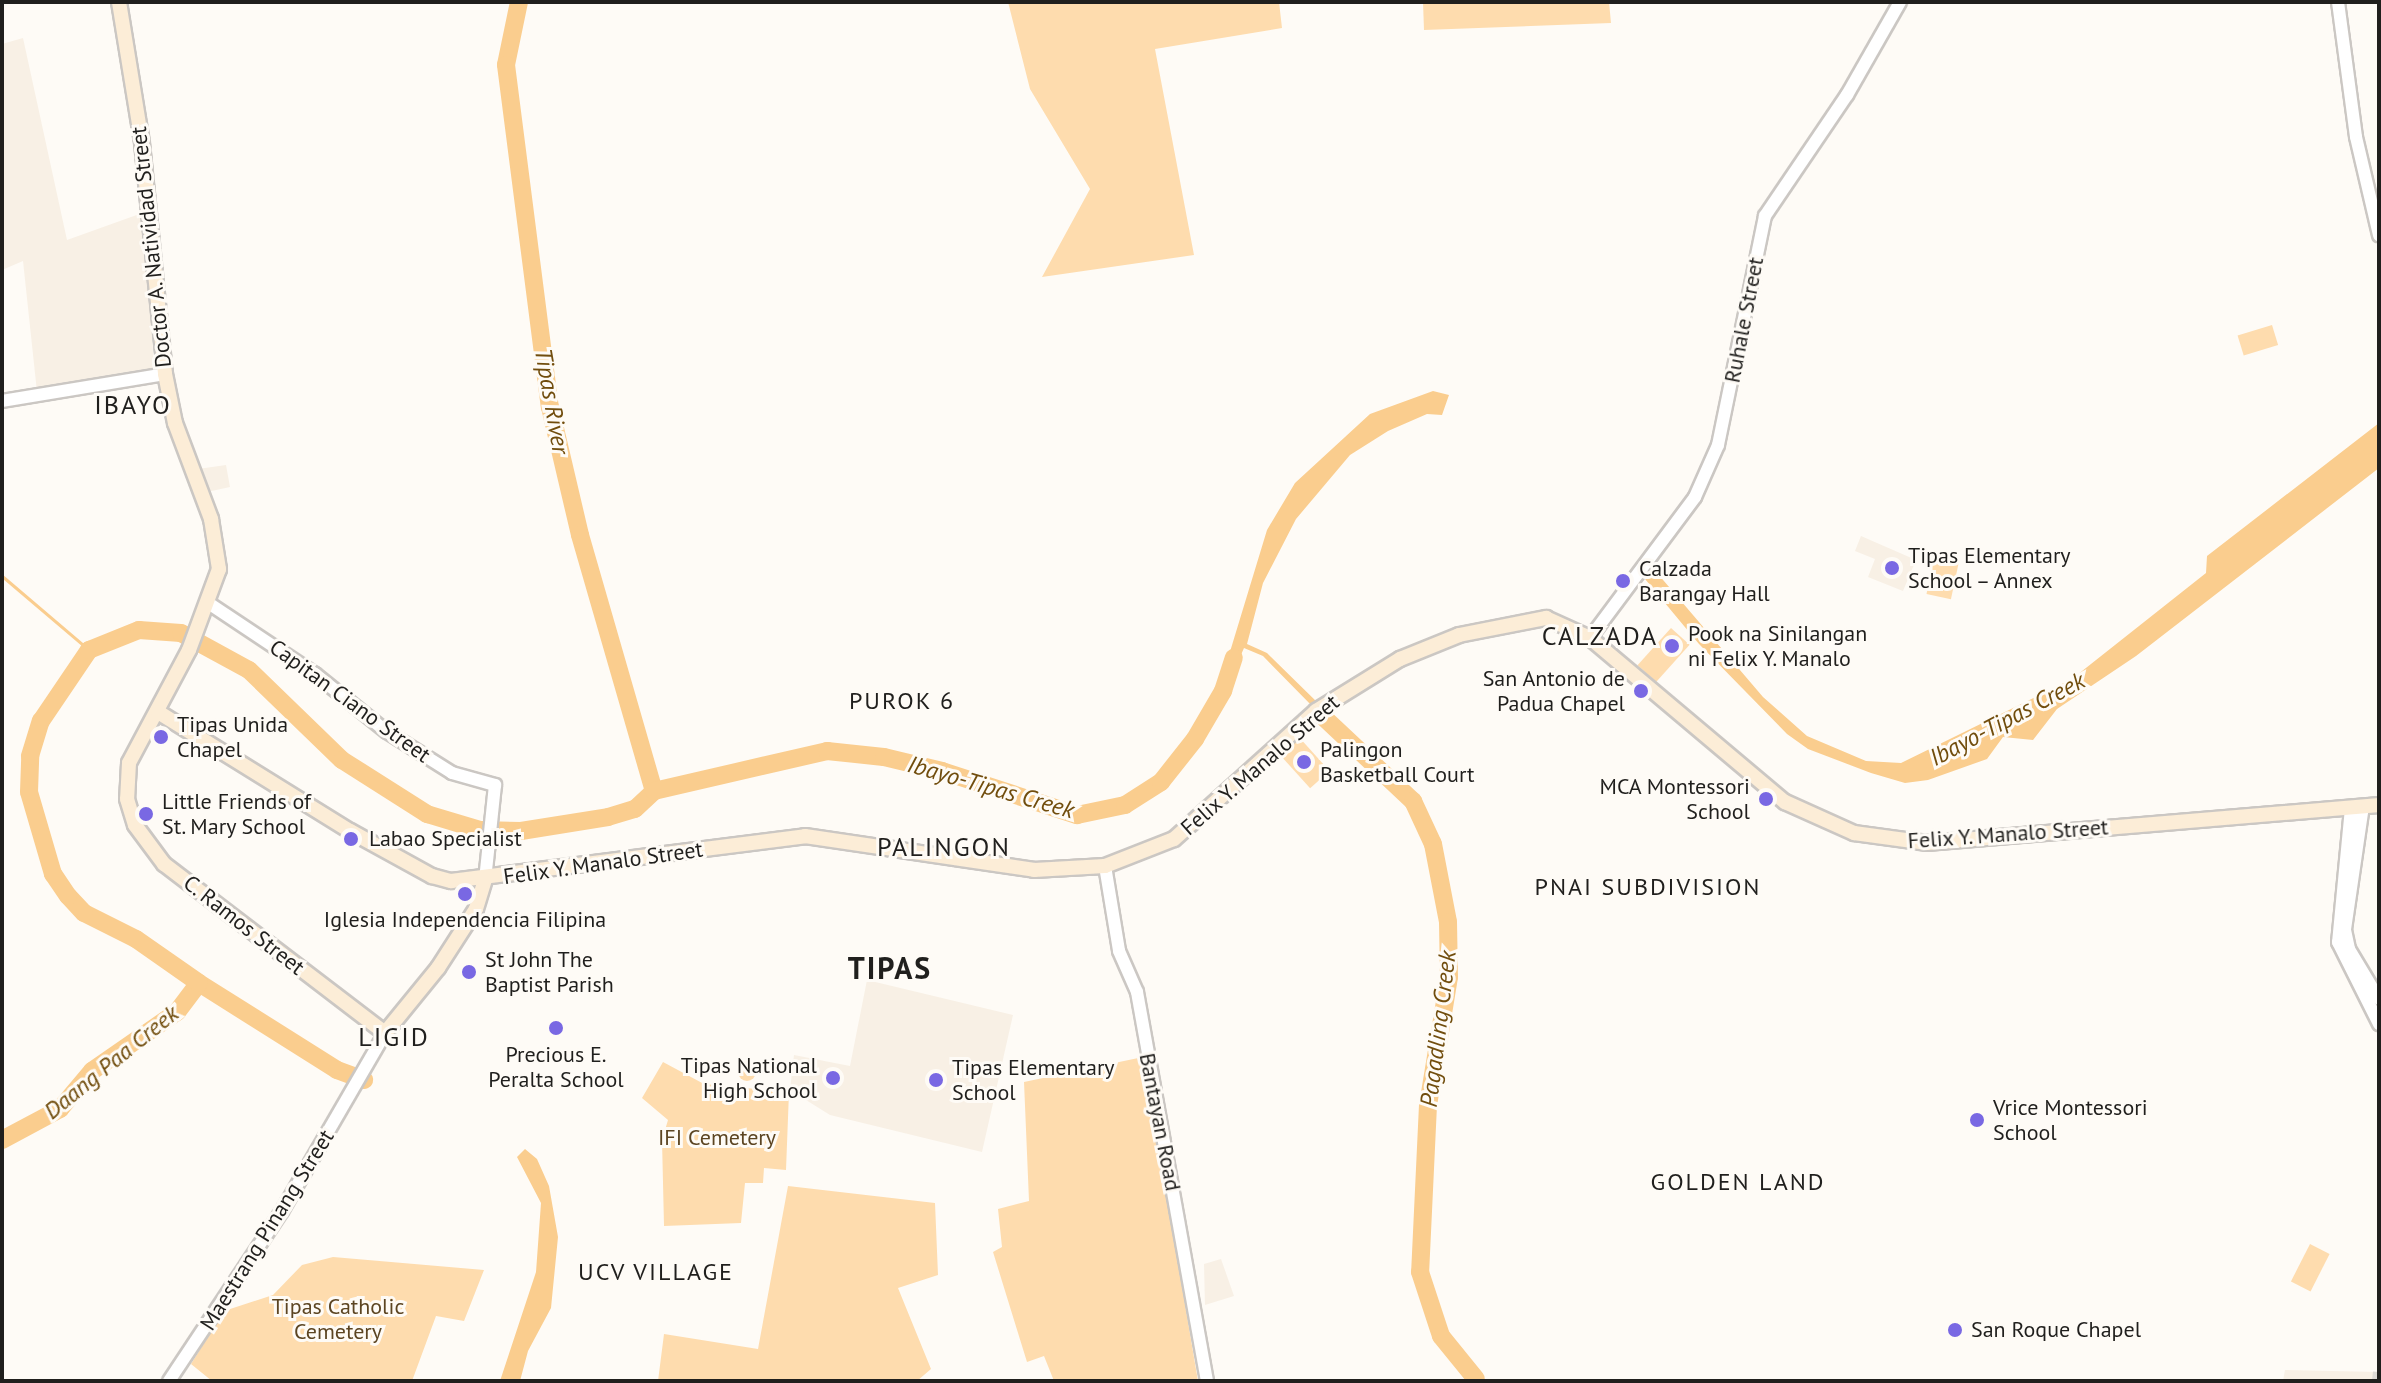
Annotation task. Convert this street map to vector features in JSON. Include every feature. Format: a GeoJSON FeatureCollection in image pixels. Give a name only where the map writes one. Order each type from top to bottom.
{"type":"FeatureCollection","features":[{"type":"Feature","properties":{"kind":"main road","name":"Doctor A. Natividad Street"},"geometry":{"type":"LineString","coordinates":[[119,2],[142,143],[165,374],[175,423],[217,542],[219,569],[210,604],[189,650],[129,763],[127,799]]}},
{"type":"Feature","properties":{"kind":"main road","name":"Felix Y. Manalo Street"},"geometry":{"type":"LineString","coordinates":[[158,712],[415,868],[451,881],[485,880],[805,836],[1034,870],[1105,866],[1174,839],[1322,706],[1413,652],[1483,628],[1538,618],[1562,622],[1590,638],[1785,802],[1830,825],[1866,835],[1927,843],[2379,805]]}},
{"type":"Feature","properties":{"kind":"main road","name":"C. Ramos Street"},"geometry":{"type":"LineString","coordinates":[[127,799],[144,843],[164,864],[385,1033]]}},
{"type":"Feature","properties":{"kind":"main road"},"geometry":{"type":"LineString","coordinates":[[385,1033],[438,968],[476,909],[485,880]]}},
{"type":"Feature","properties":{"kind":"street","name":"Ruhale Street"},"geometry":{"type":"LineString","coordinates":[[1590,638],[1695,497],[1718,445],[1771,201],[1847,95],[1900,2]]}},
{"type":"Feature","properties":{"kind":"street"},"geometry":{"type":"LineString","coordinates":[[2338,2],[2356,137],[2379,235]]}},
{"type":"Feature","properties":{"kind":"street"},"geometry":{"type":"LineString","coordinates":[[2,401],[165,374]]}},
{"type":"Feature","properties":{"kind":"street","name":"Capitan Ciano Street"},"geometry":{"type":"LineString","coordinates":[[210,604],[315,674],[387,732],[452,773],[495,785],[485,880]]}},
{"type":"Feature","properties":{"kind":"street"},"geometry":{"type":"LineString","coordinates":[[2357,807],[2345,930],[2349,949],[2379,999]]}},
{"type":"Feature","properties":{"kind":"street"},"geometry":{"type":"LineString","coordinates":[[2357,807],[2338,942],[2379,1024]]}},
{"type":"Feature","properties":{"kind":"street","name":"Bantayan Road"},"geometry":{"type":"LineString","coordinates":[[1105,866],[1119,951],[1137,992],[1190,1263],[1207,1381]]}},
{"type":"Feature","properties":{"kind":"street","name":"Maestrang Pinang Street"},"geometry":{"type":"LineString","coordinates":[[169,1381],[282,1211],[385,1033]]}},
{"type":"Feature","properties":{"kind":"shaded area"},"geometry":{"type":"Polygon","coordinates":[[[23,38],[67,240],[145,212],[154,369],[37,392],[23,261],[2,270],[2,44],[23,38]]]}},
{"type":"Feature","properties":{"kind":"shaded area"},"geometry":{"type":"Polygon","coordinates":[[[226,465],[230,487],[207,492],[198,469],[226,465]]]}},
{"type":"Feature","properties":{"kind":"shaded area","name":"Tipas Elementary School – Annex"},"geometry":{"type":"Polygon","coordinates":[[[1861,536],[1916,560],[1903,591],[1868,577],[1875,559],[1855,551],[1861,536]]]}},
{"type":"Feature","properties":{"kind":"shaded area","name":"Tipas Elementary School"},"geometry":{"type":"Polygon","coordinates":[[[867,980],[1013,1015],[982,1152],[830,1115],[790,1090],[794,1055],[850,1066],[867,980]]]}},
{"type":"Feature","properties":{"kind":"shaded area"},"geometry":{"type":"Polygon","coordinates":[[[1221,1259],[1234,1296],[1205,1305],[1204,1264],[1221,1259]]]}},
{"type":"Feature","properties":{"kind":"shaded area"},"geometry":{"type":"Polygon","coordinates":[[[2285,1370],[2379,1372],[2379,1381],[2283,1381],[2285,1370]]]}},
{"type":"Feature","properties":{"kind":"green space"},"geometry":{"type":"Polygon","coordinates":[[[1008,2],[1279,2],[1282,28],[1155,49],[1194,255],[1042,277],[1090,189],[1030,89],[1008,2]]]}},
{"type":"Feature","properties":{"kind":"green space"},"geometry":{"type":"Polygon","coordinates":[[[1423,2],[1609,2],[1611,23],[1424,30],[1423,2]]]}},
{"type":"Feature","properties":{"kind":"green space"},"geometry":{"type":"Polygon","coordinates":[[[2272,325],[2278,345],[2244,356],[2238,336],[2272,325]]]}},
{"type":"Feature","properties":{"kind":"green space"},"geometry":{"type":"Polygon","coordinates":[[[1935,554],[1959,559],[1951,599],[1926,594],[1935,554]]]}},
{"type":"Feature","properties":{"kind":"green space"},"geometry":{"type":"Polygon","coordinates":[[[1671,628],[1690,645],[1656,682],[1638,665],[1671,628]]]}},
{"type":"Feature","properties":{"kind":"green space","name":"Palingon Basketball Court"},"geometry":{"type":"Polygon","coordinates":[[[1298,736],[1329,771],[1310,788],[1279,753],[1298,736]]]}},
{"type":"Feature","properties":{"kind":"green space"},"geometry":{"type":"Polygon","coordinates":[[[1143,1057],[1198,1381],[1054,1381],[1044,1356],[1027,1362],[993,1252],[1002,1247],[998,1209],[1029,1201],[1024,1082],[1143,1057]]]}},
{"type":"Feature","properties":{"kind":"green space","name":"IFI Cemetery"},"geometry":{"type":"Polygon","coordinates":[[[663,1062],[704,1084],[789,1092],[786,1170],[764,1168],[763,1183],[745,1183],[741,1223],[664,1226],[662,1140],[668,1120],[642,1098],[663,1062]]]}},
{"type":"Feature","properties":{"kind":"green space"},"geometry":{"type":"Polygon","coordinates":[[[743,1063],[751,1063],[756,1072],[754,1079],[743,1081],[738,1076],[738,1068],[743,1063]]]}},
{"type":"Feature","properties":{"kind":"green space"},"geometry":{"type":"Polygon","coordinates":[[[788,1186],[935,1203],[938,1275],[898,1288],[931,1369],[917,1381],[658,1381],[664,1334],[758,1349],[788,1186]]]}},
{"type":"Feature","properties":{"kind":"green space"},"geometry":{"type":"Polygon","coordinates":[[[2310,1244],[2330,1254],[2311,1291],[2291,1281],[2310,1244]]]}},
{"type":"Feature","properties":{"kind":"green space","name":"Tipas Catholic Cemetery"},"geometry":{"type":"Polygon","coordinates":[[[333,1257],[484,1270],[464,1321],[436,1316],[412,1381],[212,1381],[191,1364],[224,1311],[273,1295],[302,1265],[333,1257]]]}},
{"type":"Feature","properties":{"kind":"water"},"geometry":{"type":"Polygon","coordinates":[[[1433,391],[1449,395],[1442,415],[1427,414],[1388,431],[1350,455],[1296,519],[1263,583],[1247,644],[1267,653],[1320,705],[1315,709],[1263,656],[1244,648],[1229,682],[1222,678],[1267,530],[1295,483],[1370,414],[1433,391]]]}},
{"type":"Feature","properties":{"kind":"water","name":"Ibayo-Tipas Creek"},"geometry":{"type":"Polygon","coordinates":[[[2379,423],[2379,468],[2136,656],[2057,709],[2033,740],[2003,737],[1987,759],[1928,780],[1905,783],[1808,749],[1787,734],[1699,644],[1645,579],[1652,567],[1763,697],[1807,736],[1866,761],[1901,763],[2072,679],[2206,573],[2207,556],[2379,423]]]}},
{"type":"Feature","properties":{"kind":"water"},"geometry":{"type":"Polygon","coordinates":[[[525,1149],[537,1159],[549,1186],[558,1237],[551,1308],[528,1351],[520,1381],[500,1381],[536,1272],[541,1203],[517,1157],[525,1149]]]}},
{"type":"Feature","properties":{"kind":"waterway","name":"Tipas River"},"geometry":{"type":"LineString","coordinates":[[519,2],[506,65],[550,407],[580,535],[654,791]]}},
{"type":"Feature","properties":{"kind":"waterway"},"geometry":{"type":"LineString","coordinates":[[2,576],[89,650]]}},
{"type":"Feature","properties":{"kind":"waterway","name":"Daang Paa Creek"},"geometry":{"type":"LineString","coordinates":[[2,1140],[60,1109],[92,1071],[177,1012],[199,983],[136,939],[84,913],[68,896],[53,874],[29,792],[30,756],[41,721],[89,650],[139,630],[181,633],[249,670],[342,760],[427,814],[480,830],[521,831],[608,817],[635,809],[654,791],[827,751],[884,757],[942,771],[1077,815],[1125,805],[1161,782],[1195,739],[1223,691],[1234,658]]}},
{"type":"Feature","properties":{"kind":"waterway","name":"Pagadling Creek"},"geometry":{"type":"LineString","coordinates":[[1317,711],[1413,801],[1433,844],[1448,922],[1449,977],[1428,1105],[1420,1272],[1441,1336],[1476,1379]]}},
{"type":"Feature","properties":{"kind":"waterway"},"geometry":{"type":"LineString","coordinates":[[199,983],[337,1070],[364,1080]]}},
{"type":"Feature","properties":{"kind":"tunnel"},"geometry":{"type":"LineString","coordinates":[[2378,1381],[2379,1372]]}},
{"type":"Feature","properties":{"kind":"place","name":"Tipas Elementary School – Annex"},"geometry":{"type":"Point","coordinates":[1892,568]}},
{"type":"Feature","properties":{"kind":"place","name":"Calzada Barangay Hall"},"geometry":{"type":"Point","coordinates":[1623,581]}},
{"type":"Feature","properties":{"kind":"place","name":"Pook na Sinilangan ni Felix Y. Manalo"},"geometry":{"type":"Point","coordinates":[1672,646]}},
{"type":"Feature","properties":{"kind":"place","name":"San Antonio de Padua Chapel"},"geometry":{"type":"Point","coordinates":[1641,691]}},
{"type":"Feature","properties":{"kind":"place","name":"Tipas Unida Chapel"},"geometry":{"type":"Point","coordinates":[161,737]}},
{"type":"Feature","properties":{"kind":"place","name":"Palingon Basketball Court"},"geometry":{"type":"Point","coordinates":[1304,762]}},
{"type":"Feature","properties":{"kind":"place","name":"MCA Montessori School"},"geometry":{"type":"Point","coordinates":[1766,799]}},
{"type":"Feature","properties":{"kind":"place","name":"Little Friends of St. Mary School"},"geometry":{"type":"Point","coordinates":[146,814]}},
{"type":"Feature","properties":{"kind":"place","name":"Labao Specialist"},"geometry":{"type":"Point","coordinates":[351,839]}},
{"type":"Feature","properties":{"kind":"place","name":"Iglesia Independencia Filipina"},"geometry":{"type":"Point","coordinates":[465,894]}},
{"type":"Feature","properties":{"kind":"place","name":"St John The Baptist Parish"},"geometry":{"type":"Point","coordinates":[469,972]}},
{"type":"Feature","properties":{"kind":"place","name":"Precious E. Peralta School"},"geometry":{"type":"Point","coordinates":[556,1028]}},
{"type":"Feature","properties":{"kind":"place","name":"Tipas National High School"},"geometry":{"type":"Point","coordinates":[833,1078]}},
{"type":"Feature","properties":{"kind":"place","name":"Tipas Elementary School"},"geometry":{"type":"Point","coordinates":[936,1080]}},
{"type":"Feature","properties":{"kind":"place","name":"Vrice Montessori School"},"geometry":{"type":"Point","coordinates":[1977,1120]}},
{"type":"Feature","properties":{"kind":"place","name":"San Roque Chapel"},"geometry":{"type":"Point","coordinates":[1955,1330]}},
{"type":"Feature","properties":{"kind":"district","name":"IBAYO"},"geometry":{"type":"Point","coordinates":[133,405]}},
{"type":"Feature","properties":{"kind":"district","name":"CALZADA"},"geometry":{"type":"Point","coordinates":[1600,636]}},
{"type":"Feature","properties":{"kind":"district","name":"PUROK 6"},"geometry":{"type":"Point","coordinates":[902,701]}},
{"type":"Feature","properties":{"kind":"district","name":"PALINGON"},"geometry":{"type":"Point","coordinates":[944,847]}},
{"type":"Feature","properties":{"kind":"district","name":"PNAI SUBDIVISION"},"geometry":{"type":"Point","coordinates":[1648,887]}},
{"type":"Feature","properties":{"kind":"district","name":"TIPAS"},"geometry":{"type":"Point","coordinates":[890,968]}},
{"type":"Feature","properties":{"kind":"district","name":"LIGID"},"geometry":{"type":"Point","coordinates":[394,1037]}},
{"type":"Feature","properties":{"kind":"district","name":"GOLDEN LAND"},"geometry":{"type":"Point","coordinates":[1738,1182]}},
{"type":"Feature","properties":{"kind":"district","name":"UCV VILLAGE"},"geometry":{"type":"Point","coordinates":[656,1272]}}]}
